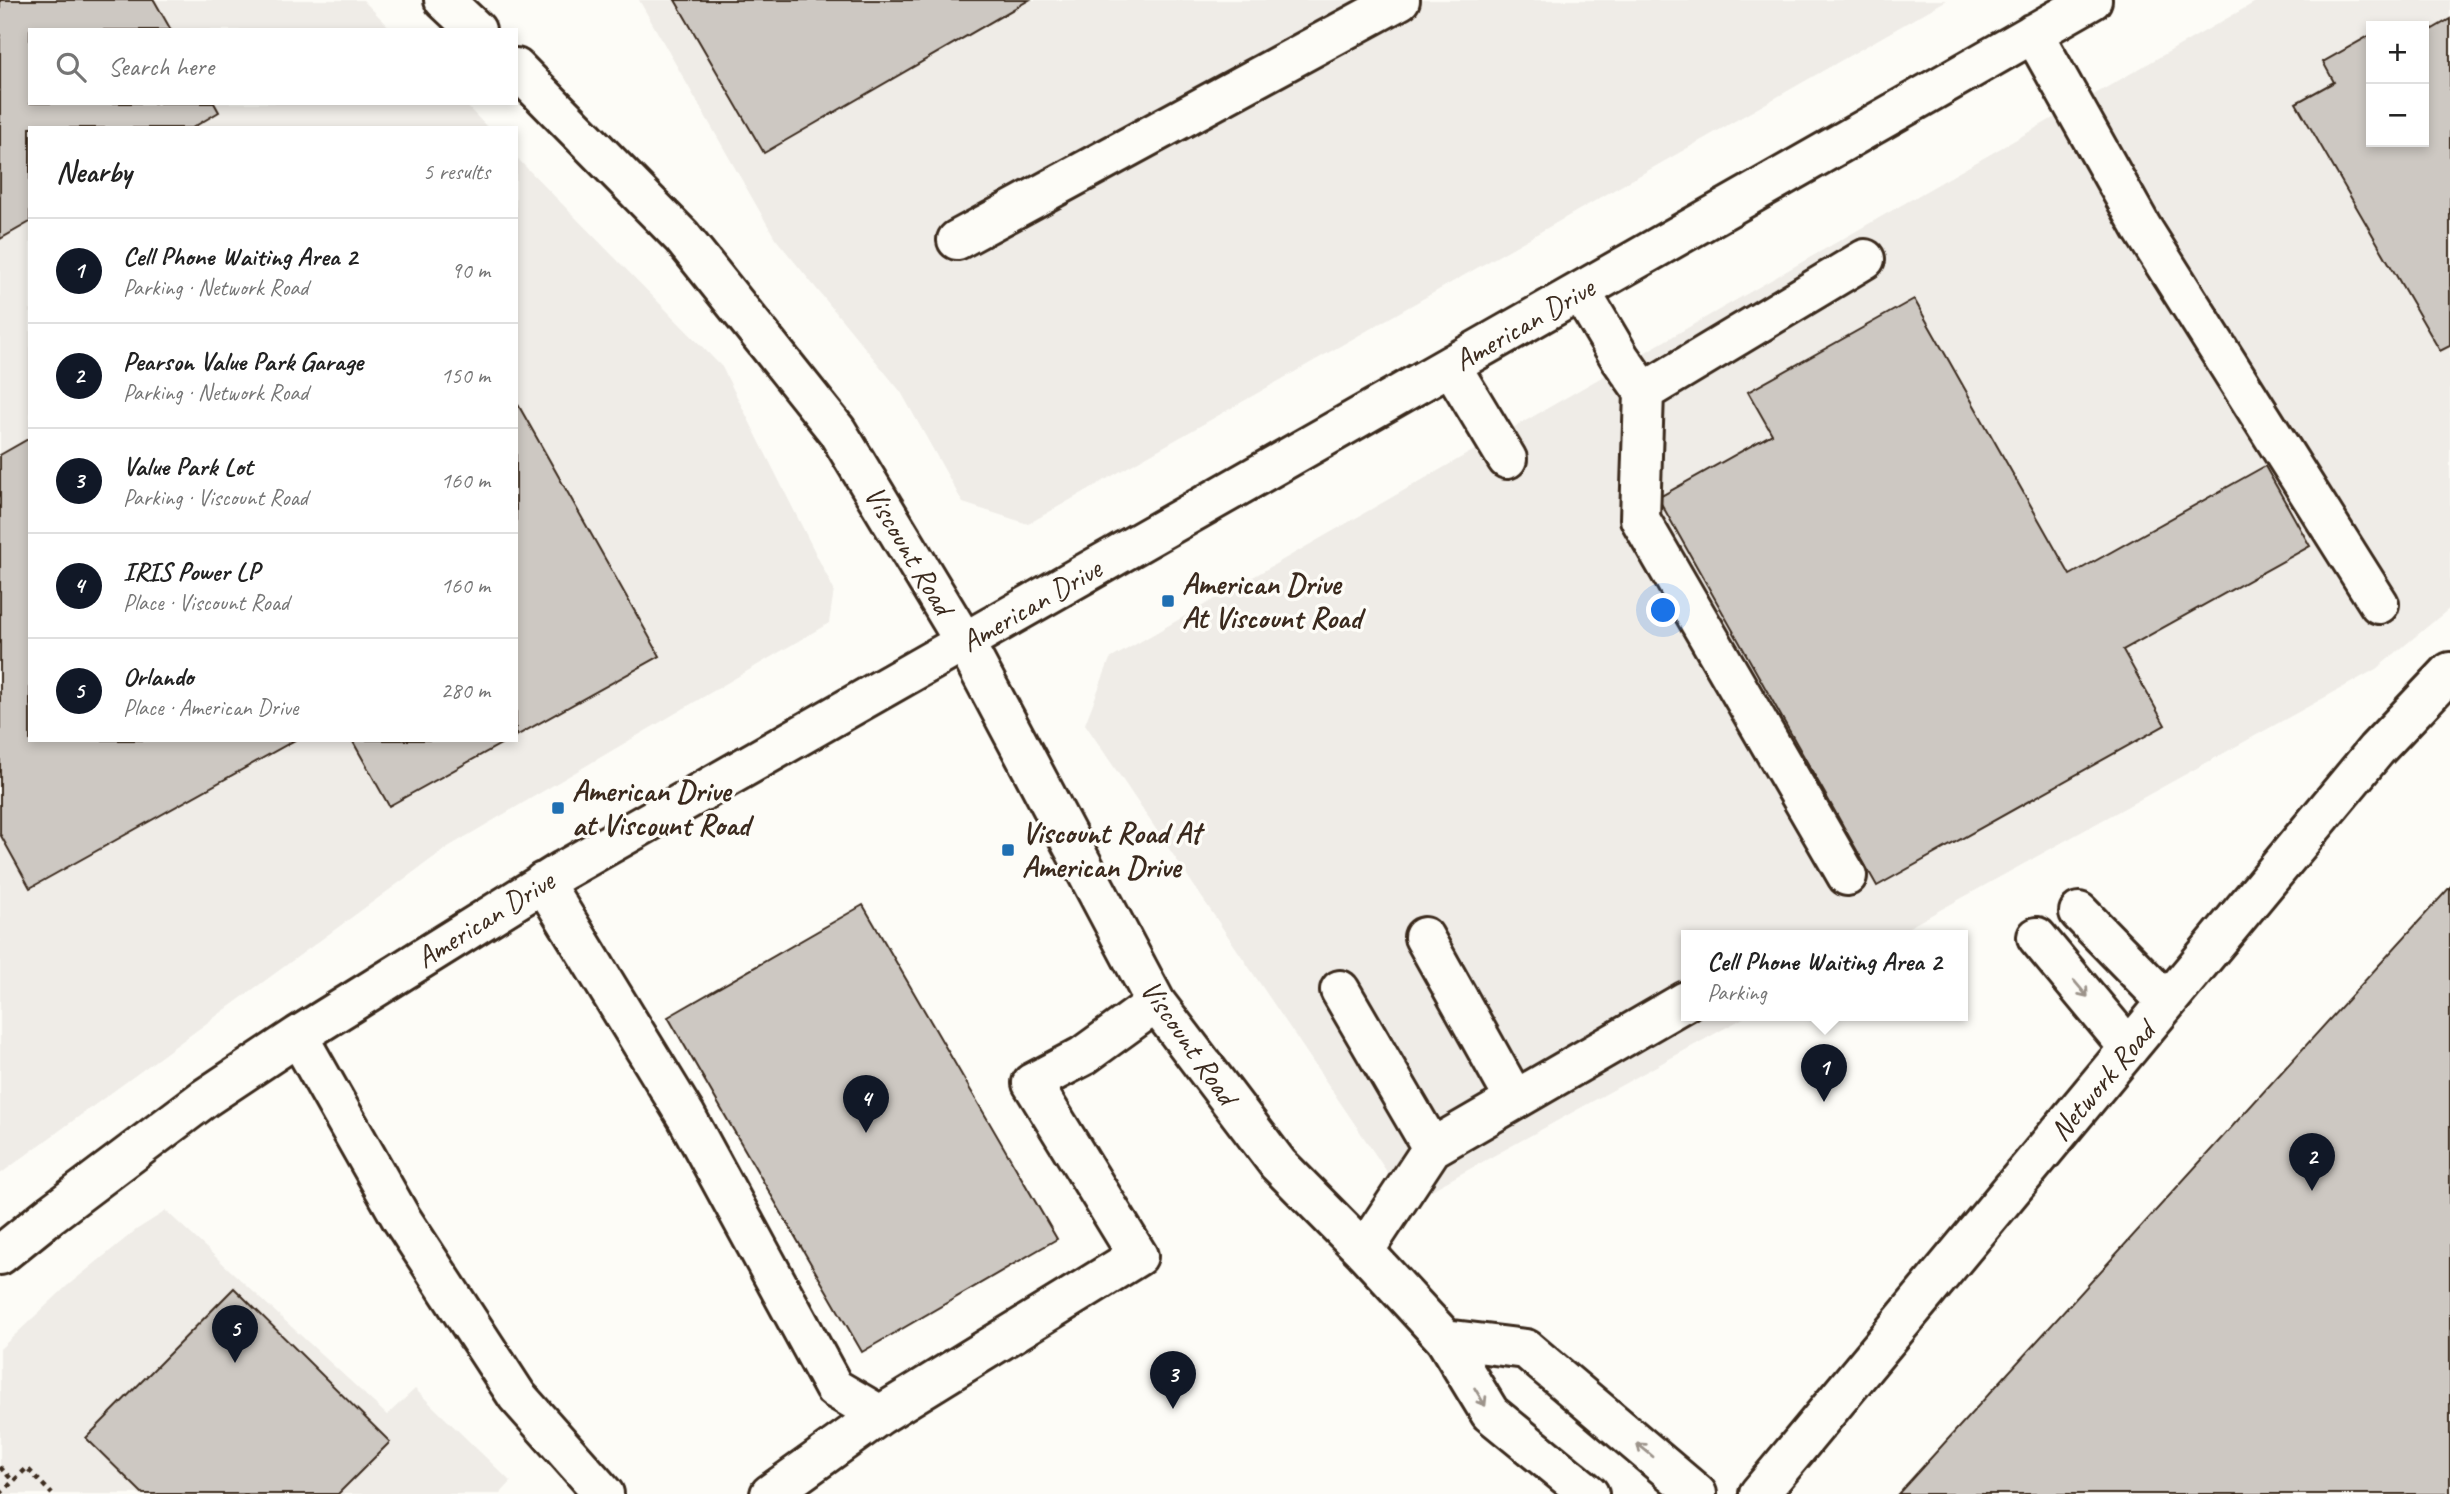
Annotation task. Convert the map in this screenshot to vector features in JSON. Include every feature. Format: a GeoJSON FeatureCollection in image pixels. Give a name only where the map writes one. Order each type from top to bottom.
{"type":"FeatureCollection","features":[{"type":"Feature","properties":{"kind":"street"},"geometry":{"type":"LineString","coordinates":[[444,0],[473,28]]}},
{"type":"Feature","properties":{"kind":"street"},"geometry":{"type":"LineString","coordinates":[[957,240],[1400,0]]}},
{"type":"Feature","properties":{"kind":"street","name":"American Drive"},"geometry":{"type":"LineString","coordinates":[[0,1255],[205,1098],[298,1036],[543,883],[2092,0]]}},
{"type":"Feature","properties":{"kind":"street"},"geometry":{"type":"LineString","coordinates":[[2034,33],[2142,228],[2379,604]]}},
{"type":"Feature","properties":{"kind":"street","name":"Viscount Road"},"geometry":{"type":"LineString","coordinates":[[518,70],[682,237],[837,431],[965,643],[1156,1003],[1278,1164],[1364,1251],[1445,1339],[1490,1413],[1589,1494]]}},
{"type":"Feature","properties":{"kind":"street"},"geometry":{"type":"LineString","coordinates":[[1644,392],[1865,259]]}},
{"type":"Feature","properties":{"kind":"street"},"geometry":{"type":"LineString","coordinates":[[1581,292],[1620,358],[1644,392],[1640,519],[1847,876]]}},
{"type":"Feature","properties":{"kind":"street"},"geometry":{"type":"LineString","coordinates":[[1451,366],[1507,459]]}},
{"type":"Feature","properties":{"kind":"street","name":"Network Road"},"geometry":{"type":"LineString","coordinates":[[1759,1494],[2376,750],[2450,672]]}},
{"type":"Feature","properties":{"kind":"street"},"geometry":{"type":"LineString","coordinates":[[543,883],[686,1116],[834,1388],[880,1415]]}},
{"type":"Feature","properties":{"kind":"street"},"geometry":{"type":"LineString","coordinates":[[2079,912],[2167,1002]]}},
{"type":"Feature","properties":{"kind":"street"},"geometry":{"type":"LineString","coordinates":[[1424,937],[1516,1100]]}},
{"type":"Feature","properties":{"kind":"street"},"geometry":{"type":"LineString","coordinates":[[2037,937],[2129,1048]]}},
{"type":"Feature","properties":{"kind":"street"},"geometry":{"type":"LineString","coordinates":[[1339,990],[1432,1148]]}},
{"type":"Feature","properties":{"kind":"street"},"geometry":{"type":"LineString","coordinates":[[770,1494],[880,1415],[1138,1256],[1032,1083],[1083,1056],[1156,1003]]}},
{"type":"Feature","properties":{"kind":"street"},"geometry":{"type":"LineString","coordinates":[[1364,1251],[1432,1148],[1681,1004]]}},
{"type":"Feature","properties":{"kind":"street"},"geometry":{"type":"LineString","coordinates":[[298,1036],[401,1218],[517,1396],[604,1494]]}},
{"type":"Feature","properties":{"kind":"street"},"geometry":{"type":"LineString","coordinates":[[1445,1339],[1526,1349],[1697,1494]]}},
{"type":"Feature","properties":{"kind":"path"},"geometry":{"type":"LineString","coordinates":[[0,1467],[13,1480]]}},
{"type":"Feature","properties":{"kind":"path"},"geometry":{"type":"LineString","coordinates":[[0,1494],[27,1468],[52,1494]]}},
{"type":"Feature","properties":{"kind":"shaded area"},"geometry":{"type":"Polygon","coordinates":[[[0,0],[363,0],[390,28],[28,28],[28,105],[466,105],[486,126],[28,126],[28,742],[518,742],[518,159],[722,367],[834,590],[829,623],[448,847],[0,1174],[0,0]]]}},
{"type":"Feature","properties":{"kind":"shaded area"},"geometry":{"type":"Polygon","coordinates":[[[639,0],[1947,0],[1028,524],[963,503],[901,392],[775,238],[639,0]]]}},
{"type":"Feature","properties":{"kind":"shaded area"},"geometry":{"type":"Polygon","coordinates":[[[2259,0],[2450,0],[2450,608],[2376,669],[1904,930],[1681,930],[1681,1021],[1738,1021],[1408,1203],[1085,724],[1110,659],[2259,0]]]}},
{"type":"Feature","properties":{"kind":"shaded area"},"geometry":{"type":"Polygon","coordinates":[[[166,1211],[387,1415],[415,1389],[511,1482],[500,1494],[0,1494],[0,1349],[67,1286],[136,1230],[166,1211]]]}},
{"type":"Feature","properties":{"kind":"building"},"geometry":{"type":"Polygon","coordinates":[[[0,0],[154,0],[170,28],[28,28],[28,105],[215,105],[219,112],[195,126],[28,126],[28,223],[0,239],[0,0]]]}},
{"type":"Feature","properties":{"kind":"building"},"geometry":{"type":"Polygon","coordinates":[[[675,0],[1029,0],[764,153],[675,0]]]}},
{"type":"Feature","properties":{"kind":"building"},"geometry":{"type":"Polygon","coordinates":[[[2450,19],[2450,346],[2440,351],[2296,103],[2334,82],[2323,62],[2366,38],[2366,147],[2429,147],[2429,31],[2450,19]]]}},
{"type":"Feature","properties":{"kind":"building"},"geometry":{"type":"Polygon","coordinates":[[[1914,299],[2070,575],[2265,466],[2310,546],[2123,650],[2165,725],[1877,886],[1658,498],[1772,434],[1748,392],[1914,299]]]}},
{"type":"Feature","properties":{"kind":"building"},"geometry":{"type":"Polygon","coordinates":[[[518,405],[660,656],[518,735],[518,405]]]}},
{"type":"Feature","properties":{"kind":"building"},"geometry":{"type":"Polygon","coordinates":[[[28,439],[28,742],[291,742],[30,888],[0,834],[0,455],[28,439]]]}},
{"type":"Feature","properties":{"kind":"building"},"geometry":{"type":"Polygon","coordinates":[[[353,742],[504,742],[389,806],[353,742]]]}},
{"type":"Feature","properties":{"kind":"building"},"geometry":{"type":"Polygon","coordinates":[[[2450,887],[2450,1494],[1898,1494],[2450,887]]]}},
{"type":"Feature","properties":{"kind":"building"},"geometry":{"type":"Polygon","coordinates":[[[863,905],[1057,1239],[862,1352],[668,1017],[863,905]]]}},
{"type":"Feature","properties":{"kind":"building"},"geometry":{"type":"Polygon","coordinates":[[[234,1288],[390,1442],[338,1494],[143,1494],[86,1438],[234,1288]]]}},
{"type":"Feature","properties":{"kind":"place","name":"American Drive At Viscount Road"},"geometry":{"type":"Point","coordinates":[1168,601]}},
{"type":"Feature","properties":{"kind":"place","name":"American Drive at Viscount Road"},"geometry":{"type":"Point","coordinates":[558,808]}},
{"type":"Feature","properties":{"kind":"place","name":"Viscount Road At American Drive"},"geometry":{"type":"Point","coordinates":[1008,850]}},
{"type":"Feature","properties":{"kind":"place","name":"Cell Phone Waiting Area 2"},"geometry":{"type":"Point","coordinates":[1824,1102]}},
{"type":"Feature","properties":{"kind":"place","name":"IRIS Power LP"},"geometry":{"type":"Point","coordinates":[866,1133]}},
{"type":"Feature","properties":{"kind":"place","name":"Pearson Value Park Garage"},"geometry":{"type":"Point","coordinates":[2312,1191]}},
{"type":"Feature","properties":{"kind":"place","name":"Orlando"},"geometry":{"type":"Point","coordinates":[235,1363]}},
{"type":"Feature","properties":{"kind":"place","name":"Value Park Lot"},"geometry":{"type":"Point","coordinates":[1173,1409]}}]}
